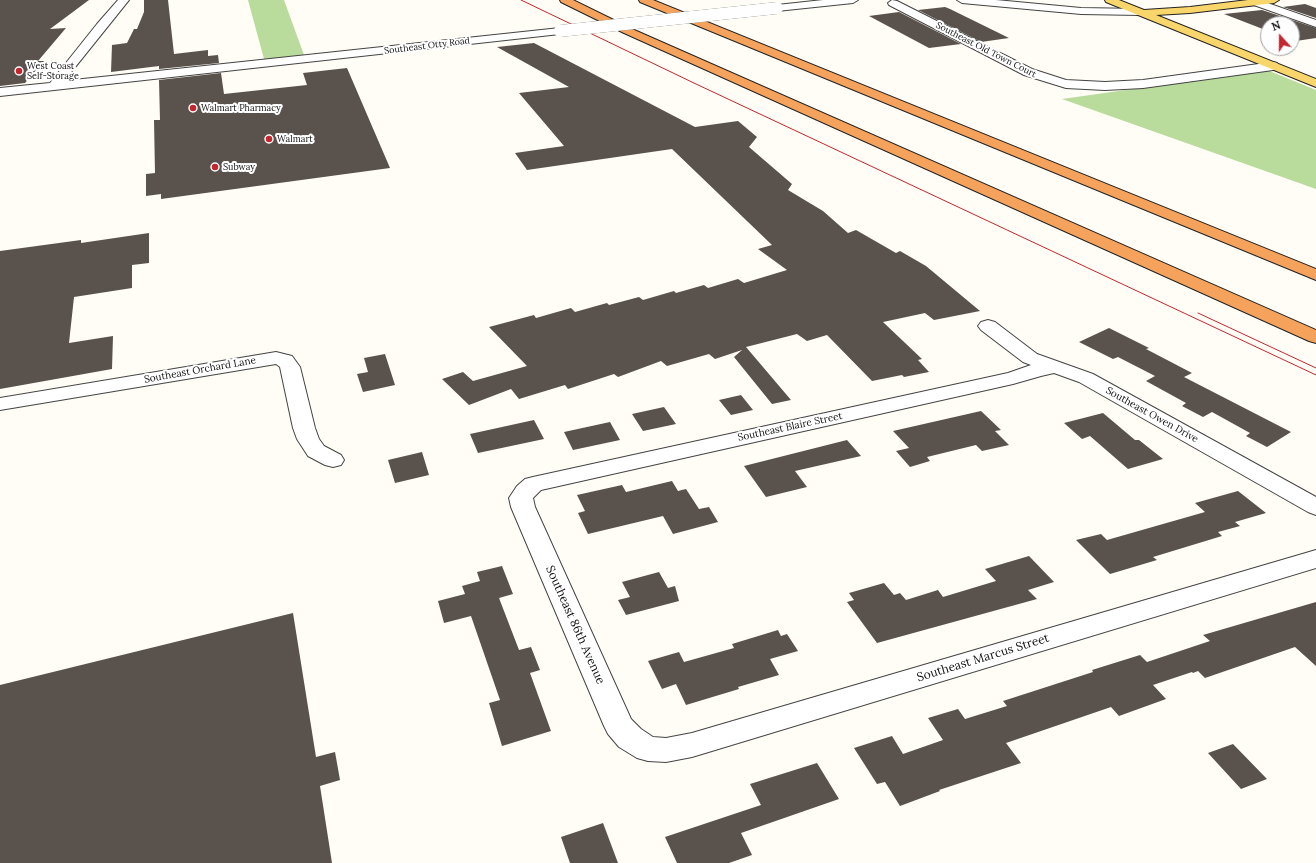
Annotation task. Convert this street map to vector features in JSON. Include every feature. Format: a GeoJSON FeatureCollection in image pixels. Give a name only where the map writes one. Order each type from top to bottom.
{"type":"FeatureCollection","features":[{"type":"Feature","properties":{"kind":"highway"},"geometry":{"type":"LineString","coordinates":[[565,0],[628,31],[1316,337]]}},
{"type":"Feature","properties":{"kind":"highway"},"geometry":{"type":"LineString","coordinates":[[644,0],[1316,275]]}},
{"type":"Feature","properties":{"kind":"main road"},"geometry":{"type":"LineString","coordinates":[[1110,0],[1316,83]]}},
{"type":"Feature","properties":{"kind":"main road"},"geometry":{"type":"LineString","coordinates":[[1140,12],[1190,10],[1274,0]]}},
{"type":"Feature","properties":{"kind":"street"},"geometry":{"type":"LineString","coordinates":[[53,87],[101,26],[124,0]]}},
{"type":"Feature","properties":{"kind":"street","name":"Southeast Otty Road"},"geometry":{"type":"LineString","coordinates":[[0,92],[777,8],[817,2],[853,0]]}},
{"type":"Feature","properties":{"kind":"street"},"geometry":{"type":"LineString","coordinates":[[962,0],[1076,11],[1140,12]]}},
{"type":"Feature","properties":{"kind":"street"},"geometry":{"type":"LineString","coordinates":[[1255,2],[1316,24]]}},
{"type":"Feature","properties":{"kind":"street","name":"Southeast Old Town Court"},"geometry":{"type":"LineString","coordinates":[[893,3],[1035,76],[1066,84],[1104,86],[1143,84],[1273,66]]}},
{"type":"Feature","properties":{"kind":"street","name":"Southeast Owen Drive"},"geometry":{"type":"LineString","coordinates":[[988,326],[1030,358],[1086,378],[1316,507]]}},
{"type":"Feature","properties":{"kind":"street","name":"Southeast Orchard Lane"},"geometry":{"type":"LineString","coordinates":[[0,404],[276,358],[285,360],[290,367],[304,428],[308,439],[316,451],[332,460]]}},
{"type":"Feature","properties":{"kind":"street","name":"Southeast Blaire Street"},"geometry":{"type":"LineString","coordinates":[[524,491],[533,484],[540,482],[1056,367]]}},
{"type":"Feature","properties":{"kind":"street","name":"Southeast 86th Avenue"},"geometry":{"type":"LineString","coordinates":[[524,491],[521,498],[522,507],[619,726],[630,738],[648,749]]}},
{"type":"Feature","properties":{"kind":"street","name":"Southeast Marcus Street"},"geometry":{"type":"LineString","coordinates":[[648,749],[666,750],[692,745],[1316,559]]}},
{"type":"Feature","properties":{"kind":"green space"},"geometry":{"type":"Polygon","coordinates":[[[248,0],[284,0],[304,55],[264,59],[248,0]]]}},
{"type":"Feature","properties":{"kind":"green space"},"geometry":{"type":"Polygon","coordinates":[[[1267,70],[1316,90],[1316,189],[1062,99],[1267,70]]]}},
{"type":"Feature","properties":{"kind":"building"},"geometry":{"type":"Polygon","coordinates":[[[0,0],[89,0],[50,29],[66,28],[38,61],[44,61],[25,83],[0,86],[0,0]]]}},
{"type":"Feature","properties":{"kind":"building"},"geometry":{"type":"Polygon","coordinates":[[[144,0],[168,0],[174,54],[208,50],[208,56],[218,55],[219,63],[159,69],[159,66],[111,72],[112,45],[127,43],[134,29],[137,29],[144,12],[144,0]]]}},
{"type":"Feature","properties":{"kind":"building"},"geometry":{"type":"Polygon","coordinates":[[[1305,4],[1316,8],[1316,18],[1283,7],[1305,4]]]}},
{"type":"Feature","properties":{"kind":"building"},"geometry":{"type":"Polygon","coordinates":[[[945,7],[1009,38],[981,42],[918,10],[945,7]]]}},
{"type":"Feature","properties":{"kind":"building"},"geometry":{"type":"Polygon","coordinates":[[[1262,10],[1280,16],[1260,16],[1260,28],[1224,14],[1262,10]]]}},
{"type":"Feature","properties":{"kind":"building"},"geometry":{"type":"Polygon","coordinates":[[[899,12],[961,44],[929,48],[869,16],[899,12]]]}},
{"type":"Feature","properties":{"kind":"building"},"geometry":{"type":"Polygon","coordinates":[[[1300,23],[1316,28],[1316,38],[1300,40],[1300,23]]]}},
{"type":"Feature","properties":{"kind":"building"},"geometry":{"type":"Polygon","coordinates":[[[534,43],[695,127],[738,121],[757,137],[749,147],[792,184],[788,190],[823,211],[848,233],[856,230],[896,253],[900,251],[926,266],[980,311],[934,320],[925,313],[883,322],[922,359],[918,360],[929,372],[904,377],[902,375],[872,381],[827,335],[807,341],[797,334],[746,347],[791,400],[772,404],[734,357],[742,350],[715,359],[709,354],[667,366],[661,361],[618,377],[614,374],[568,389],[565,385],[519,399],[511,389],[469,405],[442,379],[463,372],[473,381],[527,366],[489,327],[534,315],[536,318],[571,308],[575,312],[607,303],[609,305],[639,297],[643,300],[674,291],[676,293],[704,285],[708,288],[738,279],[744,283],[787,270],[758,249],[772,245],[672,149],[527,170],[515,153],[564,146],[519,93],[569,87],[497,47],[534,43]]]}},
{"type":"Feature","properties":{"kind":"building","name":"Walmart"},"geometry":{"type":"Polygon","coordinates":[[[347,68],[390,168],[161,199],[161,194],[146,196],[146,174],[155,173],[154,120],[160,120],[159,80],[221,73],[224,94],[307,85],[303,73],[347,68]]]}},
{"type":"Feature","properties":{"kind":"building"},"geometry":{"type":"Polygon","coordinates":[[[149,233],[149,263],[132,265],[132,288],[74,297],[69,343],[113,336],[112,369],[0,389],[0,251],[81,240],[81,243],[149,233]]]}},
{"type":"Feature","properties":{"kind":"building"},"geometry":{"type":"Polygon","coordinates":[[[1109,328],[1149,348],[1146,349],[1192,373],[1184,377],[1291,432],[1267,447],[1246,436],[1250,433],[1212,412],[1203,417],[1182,406],[1186,403],[1146,381],[1155,376],[1118,357],[1113,359],[1079,342],[1109,328]]]}},
{"type":"Feature","properties":{"kind":"building"},"geometry":{"type":"Polygon","coordinates":[[[385,354],[395,385],[363,392],[357,374],[368,372],[364,358],[385,354]]]}},
{"type":"Feature","properties":{"kind":"building"},"geometry":{"type":"Polygon","coordinates":[[[741,395],[753,410],[731,415],[719,400],[741,395]]]}},
{"type":"Feature","properties":{"kind":"building"},"geometry":{"type":"Polygon","coordinates":[[[664,407],[676,424],[643,431],[632,414],[664,407]]]}},
{"type":"Feature","properties":{"kind":"building"},"geometry":{"type":"Polygon","coordinates":[[[981,411],[1001,430],[995,431],[1009,445],[982,451],[976,445],[927,457],[930,461],[910,467],[896,451],[909,448],[893,431],[981,411]]]}},
{"type":"Feature","properties":{"kind":"building"},"geometry":{"type":"Polygon","coordinates":[[[1103,413],[1135,440],[1139,440],[1163,459],[1128,469],[1090,436],[1082,439],[1064,423],[1103,413]]]}},
{"type":"Feature","properties":{"kind":"building"},"geometry":{"type":"Polygon","coordinates":[[[534,420],[544,439],[478,453],[470,434],[534,420]]]}},
{"type":"Feature","properties":{"kind":"building"},"geometry":{"type":"Polygon","coordinates":[[[610,422],[620,440],[573,450],[564,432],[610,422]]]}},
{"type":"Feature","properties":{"kind":"building"},"geometry":{"type":"Polygon","coordinates":[[[847,440],[861,456],[795,471],[807,487],[766,497],[744,466],[847,440]]]}},
{"type":"Feature","properties":{"kind":"building"},"geometry":{"type":"Polygon","coordinates":[[[422,452],[429,475],[395,483],[388,460],[422,452]]]}},
{"type":"Feature","properties":{"kind":"building"},"geometry":{"type":"Polygon","coordinates":[[[672,481],[678,491],[686,489],[699,509],[709,507],[718,522],[673,534],[663,516],[588,534],[578,513],[585,511],[577,495],[622,485],[626,492],[672,481]]]}},
{"type":"Feature","properties":{"kind":"building"},"geometry":{"type":"Polygon","coordinates":[[[1238,491],[1266,513],[1235,522],[1240,526],[1218,532],[1222,536],[1153,557],[1157,560],[1110,574],[1076,540],[1101,534],[1107,540],[1205,512],[1195,503],[1238,491]]]}},
{"type":"Feature","properties":{"kind":"building"},"geometry":{"type":"Polygon","coordinates":[[[1029,556],[1054,582],[1028,590],[1037,599],[877,643],[847,602],[854,600],[849,593],[884,583],[894,595],[900,593],[906,600],[938,590],[943,597],[996,581],[985,569],[1029,556]]]}},
{"type":"Feature","properties":{"kind":"building"},"geometry":{"type":"Polygon","coordinates":[[[502,566],[513,594],[499,598],[519,650],[531,647],[540,670],[530,673],[551,731],[502,746],[489,703],[500,700],[471,616],[444,623],[438,601],[465,594],[462,586],[480,581],[477,572],[502,566]]]}},
{"type":"Feature","properties":{"kind":"building"},"geometry":{"type":"Polygon","coordinates":[[[659,572],[668,588],[675,586],[679,601],[626,615],[618,600],[630,597],[622,582],[659,572]]]}},
{"type":"Feature","properties":{"kind":"building"},"geometry":{"type":"Polygon","coordinates":[[[1316,602],[1316,666],[1295,647],[1205,678],[1198,671],[1153,685],[1166,699],[1119,716],[1111,707],[1006,743],[1021,763],[939,790],[940,791],[900,806],[885,782],[877,784],[854,748],[892,736],[903,754],[943,740],[928,718],[958,709],[965,719],[1007,706],[1003,701],[1093,672],[1092,670],[1140,655],[1147,662],[1210,641],[1203,635],[1316,602]]]}},
{"type":"Feature","properties":{"kind":"building"},"geometry":{"type":"Polygon","coordinates":[[[293,613],[316,757],[335,752],[340,780],[320,786],[332,863],[0,863],[0,685],[293,613]]]}},
{"type":"Feature","properties":{"kind":"building"},"geometry":{"type":"Polygon","coordinates":[[[778,630],[781,636],[787,634],[798,651],[770,659],[779,675],[686,705],[676,684],[662,689],[648,661],[679,652],[684,662],[734,648],[732,644],[778,630]]]}},
{"type":"Feature","properties":{"kind":"building"},"geometry":{"type":"Polygon","coordinates":[[[1233,744],[1267,779],[1241,789],[1208,753],[1233,744]]]}},
{"type":"Feature","properties":{"kind":"building"},"geometry":{"type":"Polygon","coordinates":[[[817,763],[839,799],[741,833],[752,855],[729,863],[677,863],[665,837],[761,805],[750,784],[817,763]]]}},
{"type":"Feature","properties":{"kind":"building"},"geometry":{"type":"Polygon","coordinates":[[[603,823],[618,863],[570,863],[561,837],[603,823]]]}},
{"type":"Feature","properties":{"kind":"tram line"},"geometry":{"type":"LineString","coordinates":[[521,0],[696,84],[1316,375]]}},
{"type":"Feature","properties":{"kind":"tram line"},"geometry":{"type":"LineString","coordinates":[[1198,313],[1316,368]]}},
{"type":"Feature","properties":{"kind":"place","name":"West Coast Self-Storage"},"geometry":{"type":"Point","coordinates":[19,71]}},
{"type":"Feature","properties":{"kind":"place","name":"Walmart Pharmacy"},"geometry":{"type":"Point","coordinates":[193,108]}},
{"type":"Feature","properties":{"kind":"place","name":"Walmart"},"geometry":{"type":"Point","coordinates":[269,139]}},
{"type":"Feature","properties":{"kind":"place","name":"Subway"},"geometry":{"type":"Point","coordinates":[215,167]}}]}
